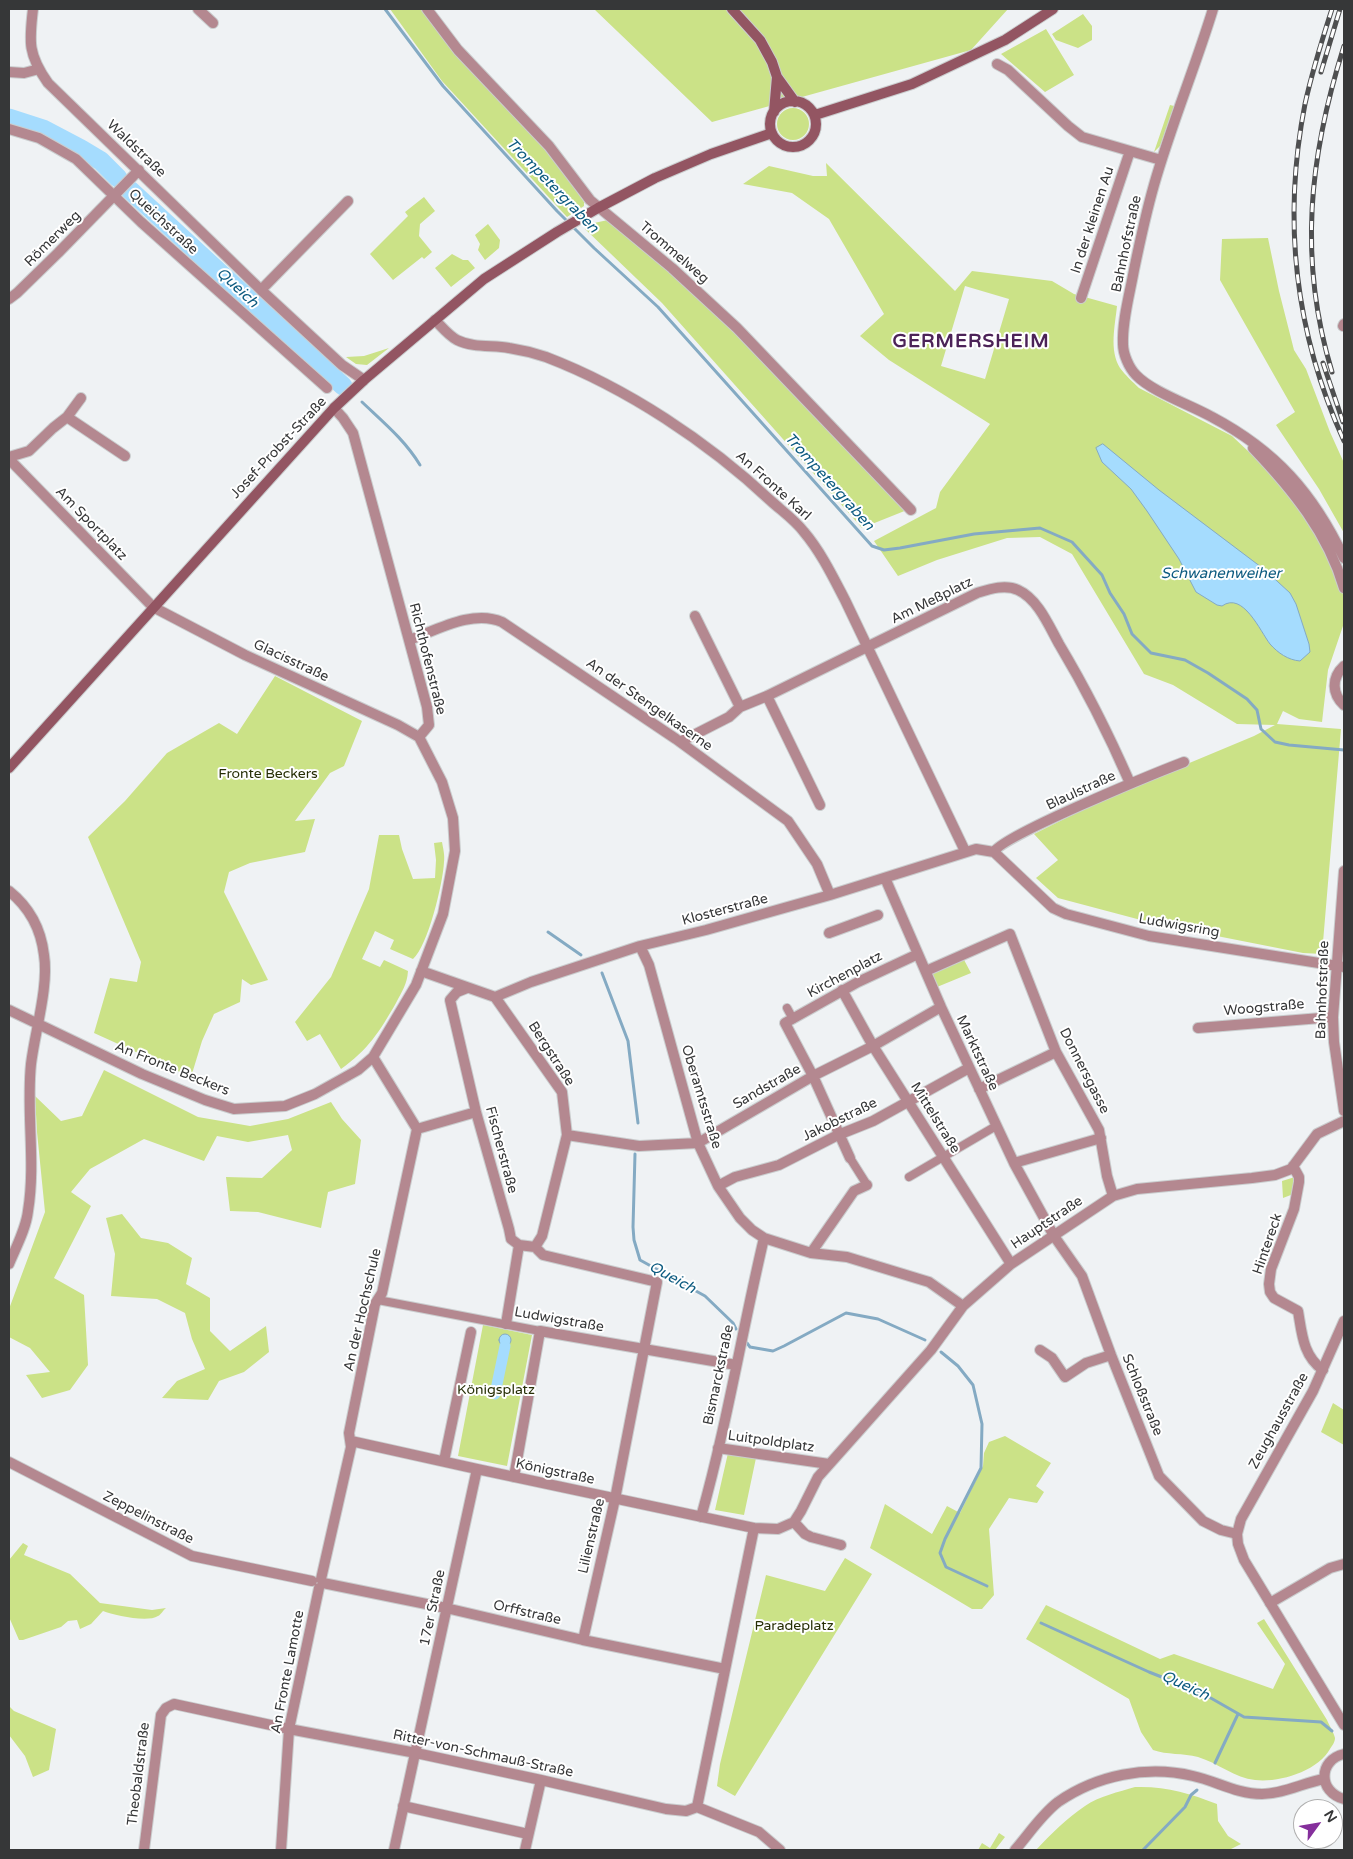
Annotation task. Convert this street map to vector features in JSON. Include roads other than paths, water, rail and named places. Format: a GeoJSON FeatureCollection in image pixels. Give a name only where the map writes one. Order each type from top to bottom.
{"type":"FeatureCollection","features":[{"type":"Feature","properties":{"kind":"main road"},"geometry":{"type":"LineString","coordinates":[[732,9],[760,40],[772,62],[777,77],[795,102]]}},
{"type":"Feature","properties":{"kind":"main road"},"geometry":{"type":"LineString","coordinates":[[815,116],[912,84],[1004,40],[1053,9]]}},
{"type":"Feature","properties":{"kind":"main road"},"geometry":{"type":"LineString","coordinates":[[774,112],[784,103],[795,102],[805,105],[815,116],[816,123],[813,136],[802,146],[795,147],[781,144],[772,133],[771,119],[774,112],[777,77]]}},
{"type":"Feature","properties":{"kind":"main road","name":"Josef-Probst-Straße"},"geometry":{"type":"LineString","coordinates":[[9,768],[334,408],[434,320],[484,279],[598,208],[656,178],[711,154],[772,133]]}},
{"type":"Feature","properties":{"kind":"street","name":"Waldstraße"},"geometry":{"type":"LineString","coordinates":[[33,9],[29,38],[33,59],[48,83],[261,290],[342,365],[364,380]]}},
{"type":"Feature","properties":{"kind":"street"},"geometry":{"type":"LineString","coordinates":[[198,9],[212,23]]}},
{"type":"Feature","properties":{"kind":"street","name":"Trommelweg"},"geometry":{"type":"LineString","coordinates":[[427,9],[458,50],[549,146],[574,181],[598,208],[672,268],[737,328],[911,510]]}},
{"type":"Feature","properties":{"kind":"street","name":"Bahnhofstraße"},"geometry":{"type":"LineString","coordinates":[[1213,9],[1161,160],[1145,215],[1133,276],[1123,346],[1127,361],[1136,375],[1148,385],[1213,417],[1276,459],[1298,482],[1333,533],[1344,558]]}},
{"type":"Feature","properties":{"kind":"street"},"geometry":{"type":"LineString","coordinates":[[997,64],[1008,70],[1082,137],[1161,160]]}},
{"type":"Feature","properties":{"kind":"street"},"geometry":{"type":"LineString","coordinates":[[9,72],[24,74],[39,69]]}},
{"type":"Feature","properties":{"kind":"street"},"geometry":{"type":"LineString","coordinates":[[9,129],[39,138],[76,159],[115,196]]}},
{"type":"Feature","properties":{"kind":"street","name":"In der kleinen Au"},"geometry":{"type":"LineString","coordinates":[[1081,298],[1130,151]]}},
{"type":"Feature","properties":{"kind":"street","name":"Römerweg"},"geometry":{"type":"LineString","coordinates":[[9,299],[115,196],[139,170]]}},
{"type":"Feature","properties":{"kind":"street","name":"Queichstraße"},"geometry":{"type":"LineString","coordinates":[[115,196],[141,222],[327,388]]}},
{"type":"Feature","properties":{"kind":"street"},"geometry":{"type":"LineString","coordinates":[[261,290],[348,202]]}},
{"type":"Feature","properties":{"kind":"street","name":"An Fronte Karl"},"geometry":{"type":"LineString","coordinates":[[434,320],[450,335],[465,343],[537,354],[574,368],[624,394],[687,433],[721,458],[758,488],[804,531],[829,569],[965,851]]}},
{"type":"Feature","properties":{"kind":"street"},"geometry":{"type":"LineString","coordinates":[[9,458],[29,451],[67,417],[81,398]]}},
{"type":"Feature","properties":{"kind":"street","name":"Richthofenstraße"},"geometry":{"type":"LineString","coordinates":[[334,408],[353,433],[429,717],[429,725],[419,737]]}},
{"type":"Feature","properties":{"kind":"street"},"geometry":{"type":"LineString","coordinates":[[67,417],[125,456]]}},
{"type":"Feature","properties":{"kind":"street","name":"Bahnhofstraße"},"geometry":{"type":"LineString","coordinates":[[1236,432],[1270,466],[1302,505],[1325,539],[1344,588]]}},
{"type":"Feature","properties":{"kind":"street","name":"Am Sportplatz"},"geometry":{"type":"LineString","coordinates":[[9,458],[154,607]]}},
{"type":"Feature","properties":{"kind":"street","name":"Am Meßplatz"},"geometry":{"type":"LineString","coordinates":[[680,742],[729,717],[740,707],[867,648],[977,593],[1004,587],[1018,590],[1030,598],[1038,608],[1103,723],[1130,783]]}},
{"type":"Feature","properties":{"kind":"street","name":"Glacisstraße"},"geometry":{"type":"LineString","coordinates":[[154,607],[245,656],[398,725],[419,737]]}},
{"type":"Feature","properties":{"kind":"street"},"geometry":{"type":"LineString","coordinates":[[695,616],[740,707]]}},
{"type":"Feature","properties":{"kind":"street","name":"An der Stengelkaserne"},"geometry":{"type":"LineString","coordinates":[[409,640],[476,617],[492,617],[524,635],[680,742],[788,821],[817,864],[830,895]]}},
{"type":"Feature","properties":{"kind":"street"},"geometry":{"type":"LineString","coordinates":[[1344,666],[1338,674],[1334,687],[1339,701],[1344,705]]}},
{"type":"Feature","properties":{"kind":"street"},"geometry":{"type":"LineString","coordinates":[[767,696],[820,805]]}},
{"type":"Feature","properties":{"kind":"street"},"geometry":{"type":"LineString","coordinates":[[419,737],[436,768],[447,796],[453,818],[455,851],[442,914],[421,971],[495,997]]}},
{"type":"Feature","properties":{"kind":"street","name":"Blaulstraße"},"geometry":{"type":"LineString","coordinates":[[994,852],[1003,842],[1130,783],[1184,762]]}},
{"type":"Feature","properties":{"kind":"street","name":"Klosterstraße"},"geometry":{"type":"LineString","coordinates":[[495,997],[531,982],[640,946],[706,930],[830,895],[965,851],[976,849],[994,852]]}},
{"type":"Feature","properties":{"kind":"street","name":"Ludwigsring"},"geometry":{"type":"LineString","coordinates":[[994,852],[1053,908],[1066,914],[1140,933],[1340,966]]}},
{"type":"Feature","properties":{"kind":"street","name":"Bahnhofstraße"},"geometry":{"type":"LineString","coordinates":[[1344,872],[1340,966],[1333,1017],[1334,1042],[1344,1111]]}},
{"type":"Feature","properties":{"kind":"street","name":"Marktstraße"},"geometry":{"type":"LineString","coordinates":[[885,878],[978,1089],[1014,1162],[1054,1236]]}},
{"type":"Feature","properties":{"kind":"street"},"geometry":{"type":"LineString","coordinates":[[9,891],[21,900],[33,917],[45,956],[45,974],[31,1063],[31,1166],[28,1212],[9,1264]]}},
{"type":"Feature","properties":{"kind":"street"},"geometry":{"type":"LineString","coordinates":[[824,934],[878,915]]}},
{"type":"Feature","properties":{"kind":"street","name":"Donnersgasse"},"geometry":{"type":"LineString","coordinates":[[926,971],[1010,934],[1056,1052],[1099,1130],[1107,1176],[1113,1196]]}},
{"type":"Feature","properties":{"kind":"street","name":"Oberamtsstraße"},"geometry":{"type":"LineString","coordinates":[[640,946],[648,965],[698,1143],[718,1186],[740,1218],[752,1230],[764,1238],[811,1253],[847,1257],[929,1282],[963,1306]]}},
{"type":"Feature","properties":{"kind":"street","name":"Kirchenplatz"},"geometry":{"type":"LineString","coordinates":[[789,1021],[841,987],[918,954]]}},
{"type":"Feature","properties":{"kind":"street","name":"An Fronte Beckers"},"geometry":{"type":"LineString","coordinates":[[9,1010],[142,1074],[205,1100],[234,1109],[285,1106],[333,1086],[358,1070],[373,1057],[416,985],[421,971]]}},
{"type":"Feature","properties":{"kind":"street","name":"Mittelstraße"},"geometry":{"type":"LineString","coordinates":[[841,987],[873,1046],[1011,1264]]}},
{"type":"Feature","properties":{"kind":"street","name":"Fischerstraße"},"geometry":{"type":"LineString","coordinates":[[467,988],[457,992],[450,1000],[476,1112],[511,1239],[519,1245]]}},
{"type":"Feature","properties":{"kind":"street","name":"Bergstraße"},"geometry":{"type":"LineString","coordinates":[[495,997],[562,1092],[567,1135],[542,1236],[536,1247]]}},
{"type":"Feature","properties":{"kind":"street","name":"Sandstraße"},"geometry":{"type":"LineString","coordinates":[[567,1135],[639,1146],[698,1143],[813,1076],[873,1046],[941,1007]]}},
{"type":"Feature","properties":{"kind":"street"},"geometry":{"type":"LineString","coordinates":[[787,1008],[789,1021],[838,1135],[867,1185],[854,1191],[811,1253]]}},
{"type":"Feature","properties":{"kind":"street","name":"Woogstraße"},"geometry":{"type":"LineString","coordinates":[[1198,1028],[1333,1017]]}},
{"type":"Feature","properties":{"kind":"street"},"geometry":{"type":"LineString","coordinates":[[978,1089],[1056,1052]]}},
{"type":"Feature","properties":{"kind":"street"},"geometry":{"type":"LineString","coordinates":[[373,1057],[417,1129],[476,1112]]}},
{"type":"Feature","properties":{"kind":"street","name":"Jakobstraße"},"geometry":{"type":"LineString","coordinates":[[718,1186],[735,1177],[779,1165],[838,1135],[873,1121],[969,1068]]}},
{"type":"Feature","properties":{"kind":"street"},"geometry":{"type":"LineString","coordinates":[[1293,1166],[1317,1134],[1344,1121]]}},
{"type":"Feature","properties":{"kind":"street"},"geometry":{"type":"LineString","coordinates":[[909,1176],[944,1158],[996,1126]]}},
{"type":"Feature","properties":{"kind":"street","name":"An der Hochschule"},"geometry":{"type":"LineString","coordinates":[[319,1583],[351,1447],[349,1434],[375,1304],[382,1293],[417,1129]]}},
{"type":"Feature","properties":{"kind":"street"},"geometry":{"type":"LineString","coordinates":[[1014,1162],[1101,1138]]}},
{"type":"Feature","properties":{"kind":"street","name":"Hauptstraße"},"geometry":{"type":"LineString","coordinates":[[829,1464],[931,1350],[963,1306],[1011,1264],[1113,1196],[1138,1189],[1252,1178],[1275,1174],[1291,1169],[1293,1166]]}},
{"type":"Feature","properties":{"kind":"street","name":"Hintereck"},"geometry":{"type":"LineString","coordinates":[[1293,1166],[1299,1177],[1297,1195],[1284,1239],[1271,1269],[1269,1288],[1274,1298],[1298,1311],[1306,1351],[1314,1363],[1323,1370]]}},
{"type":"Feature","properties":{"kind":"street","name":"Schloßstraße"},"geometry":{"type":"LineString","coordinates":[[1054,1236],[1082,1276],[1159,1476],[1203,1521],[1221,1530],[1237,1534]]}},
{"type":"Feature","properties":{"kind":"street","name":"Bismarckstraße"},"geometry":{"type":"LineString","coordinates":[[701,1517],[764,1238]]}},
{"type":"Feature","properties":{"kind":"street"},"geometry":{"type":"LineString","coordinates":[[506,1324],[519,1245],[536,1247]]}},
{"type":"Feature","properties":{"kind":"street","name":"Lilienstraße"},"geometry":{"type":"LineString","coordinates":[[536,1247],[543,1255],[657,1282],[615,1498],[583,1640]]}},
{"type":"Feature","properties":{"kind":"street","name":"Ludwigstraße"},"geometry":{"type":"LineString","coordinates":[[378,1300],[540,1331],[736,1365]]}},
{"type":"Feature","properties":{"kind":"street"},"geometry":{"type":"LineString","coordinates":[[444,1461],[473,1318]]}},
{"type":"Feature","properties":{"kind":"street","name":"Zeughausstraße"},"geometry":{"type":"LineString","coordinates":[[1237,1534],[1244,1512],[1313,1391],[1344,1321]]}},
{"type":"Feature","properties":{"kind":"street"},"geometry":{"type":"LineString","coordinates":[[514,1477],[540,1331]]}},
{"type":"Feature","properties":{"kind":"street"},"geometry":{"type":"LineString","coordinates":[[1040,1350],[1052,1358],[1065,1378],[1086,1363],[1111,1355]]}},
{"type":"Feature","properties":{"kind":"street","name":"Königstraße"},"geometry":{"type":"LineString","coordinates":[[350,1440],[754,1528]]}},
{"type":"Feature","properties":{"kind":"street","name":"Luitpoldplatz"},"geometry":{"type":"LineString","coordinates":[[718,1448],[829,1464]]}},
{"type":"Feature","properties":{"kind":"street","name":"Zeppelinstraße"},"geometry":{"type":"LineString","coordinates":[[9,1462],[192,1556],[319,1583]]}},
{"type":"Feature","properties":{"kind":"street","name":"Luitpoldplatz"},"geometry":{"type":"LineString","coordinates":[[794,1522],[814,1482],[829,1464]]}},
{"type":"Feature","properties":{"kind":"street","name":"17er Straße"},"geometry":{"type":"LineString","coordinates":[[394,1850],[477,1469]]}},
{"type":"Feature","properties":{"kind":"street"},"geometry":{"type":"LineString","coordinates":[[697,1807],[754,1528],[778,1529],[794,1522],[805,1534],[811,1537],[841,1545]]}},
{"type":"Feature","properties":{"kind":"street"},"geometry":{"type":"LineString","coordinates":[[1237,1534],[1241,1552],[1344,1725]]}},
{"type":"Feature","properties":{"kind":"street"},"geometry":{"type":"LineString","coordinates":[[1270,1603],[1330,1568],[1344,1564]]}},
{"type":"Feature","properties":{"kind":"street","name":"Orffstraße"},"geometry":{"type":"LineString","coordinates":[[319,1583],[446,1608],[583,1640],[725,1669]]}},
{"type":"Feature","properties":{"kind":"street","name":"An Fronte Lamotte"},"geometry":{"type":"LineString","coordinates":[[284,1850],[289,1729],[319,1583]]}},
{"type":"Feature","properties":{"kind":"street","name":"Ritter-von-Schmauß-Straße"},"geometry":{"type":"LineString","coordinates":[[169,1705],[186,1706],[289,1729],[416,1753],[672,1810],[686,1811],[697,1807],[759,1832],[780,1850]]}},
{"type":"Feature","properties":{"kind":"street","name":"Theobaldstraße"},"geometry":{"type":"LineString","coordinates":[[144,1850],[160,1723],[163,1711],[169,1705]]}},
{"type":"Feature","properties":{"kind":"street"},"geometry":{"type":"LineString","coordinates":[[1344,1754],[1336,1756],[1326,1766],[1324,1779],[1330,1792],[1344,1799]]}},
{"type":"Feature","properties":{"kind":"street"},"geometry":{"type":"LineString","coordinates":[[1015,1850],[1045,1814],[1058,1803],[1103,1781],[1126,1774],[1152,1770],[1184,1774],[1244,1793],[1261,1794],[1274,1794],[1305,1783],[1324,1779]]}},
{"type":"Feature","properties":{"kind":"street"},"geometry":{"type":"LineString","coordinates":[[525,1850],[541,1780]]}},
{"type":"Feature","properties":{"kind":"street"},"geometry":{"type":"LineString","coordinates":[[404,1806],[528,1834]]}},
{"type":"Feature","properties":{"kind":"water","name":"Schwanenweiher"},"geometry":{"type":"Polygon","coordinates":[[[1103,444],[1159,490],[1265,570],[1290,593],[1296,604],[1310,652],[1300,661],[1287,658],[1270,644],[1256,622],[1244,608],[1230,603],[1222,606],[1217,605],[1196,592],[1179,559],[1147,511],[1131,489],[1102,462],[1096,448],[1103,444]]]}},
{"type":"Feature","properties":{"kind":"water"},"geometry":{"type":"Polygon","coordinates":[[[503,1334],[507,1334],[511,1340],[507,1346],[503,1346],[499,1342],[499,1338],[503,1334]]]}},
{"type":"Feature","properties":{"kind":"waterway","name":"Trompetergraben"},"geometry":{"type":"LineString","coordinates":[[385,9],[443,86],[557,211],[658,307],[872,546],[884,550],[974,534],[1040,528],[1072,542],[1102,575],[1110,593],[1124,614],[1132,634],[1151,653],[1185,660],[1247,699],[1257,710],[1261,729],[1275,742],[1344,750]]}},
{"type":"Feature","properties":{"kind":"waterway","name":"Queich"},"geometry":{"type":"LineString","coordinates":[[9,118],[43,129],[81,149],[101,161],[118,178]]}},
{"type":"Feature","properties":{"kind":"waterway","name":"Queich"},"geometry":{"type":"LineString","coordinates":[[130,190],[343,386]]}},
{"type":"Feature","properties":{"kind":"waterway","name":"Queich"},"geometry":{"type":"LineString","coordinates":[[362,402],[401,439],[420,465]]}},
{"type":"Feature","properties":{"kind":"waterway","name":"Queich"},"geometry":{"type":"LineString","coordinates":[[548,932],[581,955]]}},
{"type":"Feature","properties":{"kind":"waterway","name":"Queich"},"geometry":{"type":"LineString","coordinates":[[602,973],[628,1041],[638,1123]]}},
{"type":"Feature","properties":{"kind":"waterway","name":"Queich"},"geometry":{"type":"LineString","coordinates":[[635,1154],[633,1227],[634,1240],[640,1260],[705,1296],[733,1323],[736,1329]]}},
{"type":"Feature","properties":{"kind":"waterway","name":"Queich"},"geometry":{"type":"LineString","coordinates":[[747,1343],[750,1347],[773,1351],[846,1313],[878,1319],[925,1340]]}},
{"type":"Feature","properties":{"kind":"waterway"},"geometry":{"type":"LineString","coordinates":[[495,1394],[505,1346]]}},
{"type":"Feature","properties":{"kind":"waterway","name":"Queich"},"geometry":{"type":"LineString","coordinates":[[941,1352],[958,1366],[973,1385],[982,1424],[981,1468],[945,1539],[940,1553],[946,1567],[987,1586]]}},
{"type":"Feature","properties":{"kind":"waterway","name":"Queich"},"geometry":{"type":"LineString","coordinates":[[1041,1623],[1149,1672],[1202,1693],[1244,1717],[1321,1722],[1332,1731]]}},
{"type":"Feature","properties":{"kind":"waterway"},"geometry":{"type":"LineString","coordinates":[[1215,1763],[1238,1714]]}},
{"type":"Feature","properties":{"kind":"waterway"},"geometry":{"type":"LineString","coordinates":[[1143,1850],[1185,1807],[1191,1795],[1197,1790]]}},
{"type":"Feature","properties":{"kind":"railway"},"geometry":{"type":"LineString","coordinates":[[1332,9],[1305,104],[1294,191],[1294,234],[1304,318],[1327,400],[1344,441]]}},
{"type":"Feature","properties":{"kind":"railway"},"geometry":{"type":"LineString","coordinates":[[1321,72],[1340,9]]}},
{"type":"Feature","properties":{"kind":"railway"},"geometry":{"type":"LineString","coordinates":[[1332,372],[1321,330],[1315,289],[1312,209],[1316,168],[1323,128],[1344,46]]}},
{"type":"Feature","properties":{"kind":"railway"},"geometry":{"type":"LineString","coordinates":[[1323,363],[1343,422]]}},
{"type":"Feature","properties":{"kind":"district","name":"GERMERSHEIM"},"geometry":{"type":"Point","coordinates":[971,342]}},
{"type":"Feature","properties":{"kind":"park label","name":"Fronte Beckers"},"geometry":{"type":"Point","coordinates":[268,774]}},
{"type":"Feature","properties":{"kind":"park label","name":"Königsplatz"},"geometry":{"type":"Point","coordinates":[496,1390]}},
{"type":"Feature","properties":{"kind":"park label","name":"Paradeplatz"},"geometry":{"type":"Point","coordinates":[794,1626]}}]}
